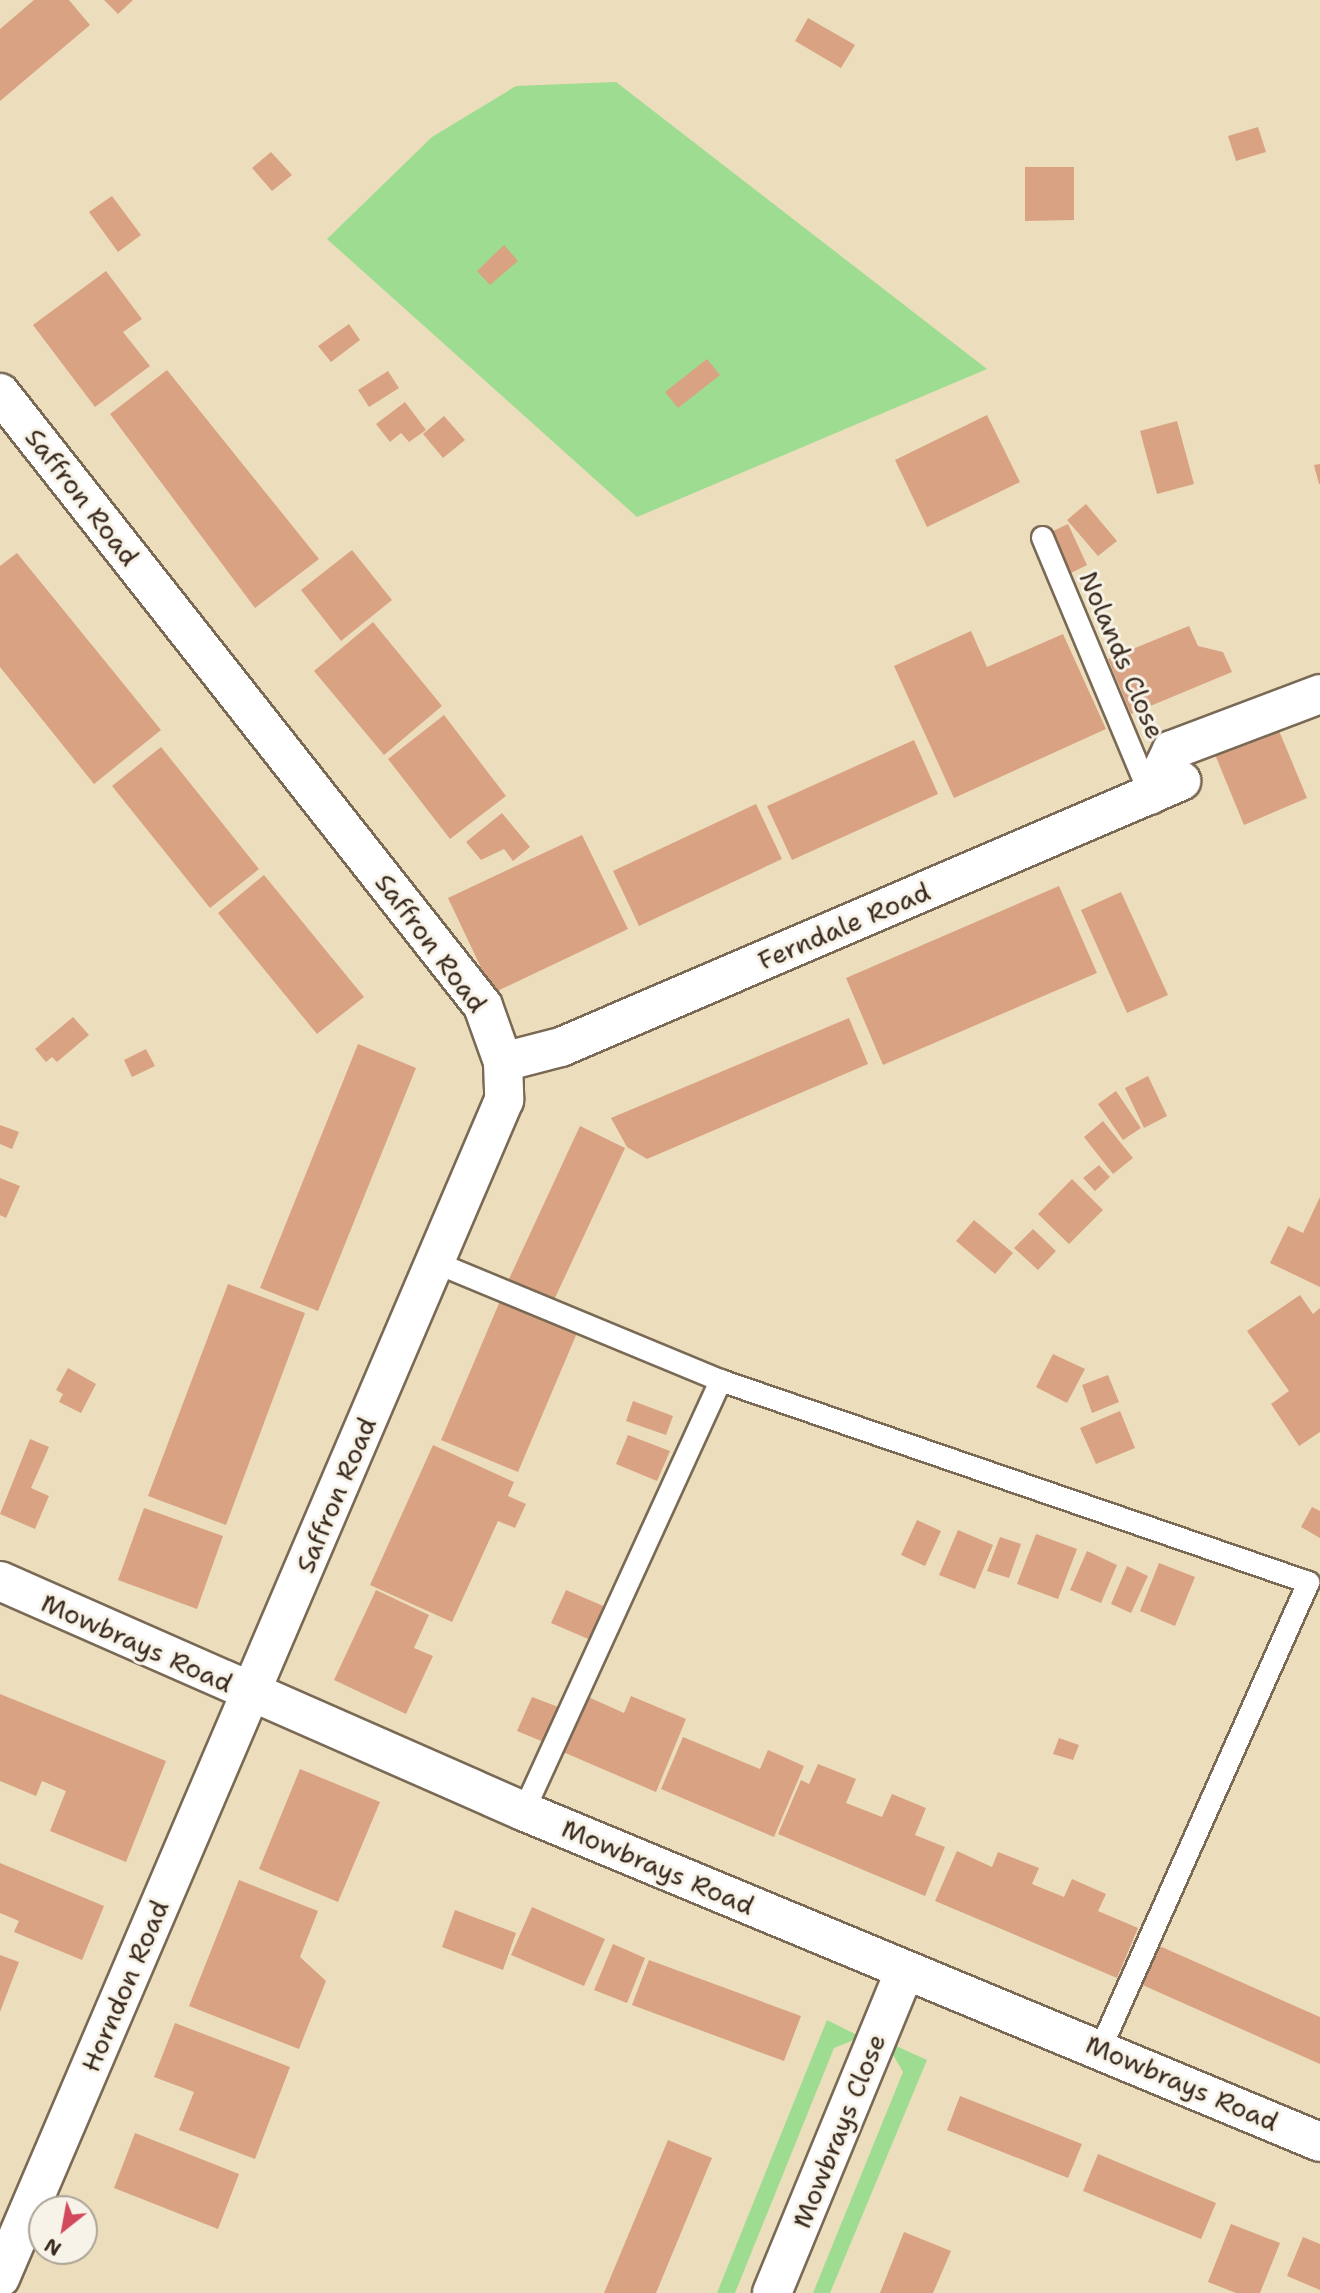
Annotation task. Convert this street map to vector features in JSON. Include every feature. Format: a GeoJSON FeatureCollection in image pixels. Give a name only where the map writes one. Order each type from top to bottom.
{"type":"FeatureCollection","features":[{"type":"Feature","properties":{"kind":"street","name":"Saffron Road"},"geometry":{"type":"LineString","coordinates":[[0,393],[483,1006],[503,1062],[504,1100],[251,1694]]}},
{"type":"Feature","properties":{"kind":"street"},"geometry":{"type":"LineString","coordinates":[[1166,788],[1172,750],[1320,694]]}},
{"type":"Feature","properties":{"kind":"street","name":"Ferndale Road"},"geometry":{"type":"LineString","coordinates":[[503,1062],[561,1047],[1166,788]]}},
{"type":"Feature","properties":{"kind":"street","name":"Mowbrays Road"},"geometry":{"type":"LineString","coordinates":[[0,1581],[251,1694],[523,1811],[1100,2048],[1320,2142]]}},
{"type":"Feature","properties":{"kind":"street","name":"Horndon Road"},"geometry":{"type":"LineString","coordinates":[[0,2278],[8,2236],[251,1694]]}},
{"type":"Feature","properties":{"kind":"street","name":"Mowbrays Close"},"geometry":{"type":"LineString","coordinates":[[772,2293],[905,1970]]}},
{"type":"Feature","properties":{"kind":"lane","name":"Nolands Close"},"geometry":{"type":"LineString","coordinates":[[1042,537],[1166,788]]}},
{"type":"Feature","properties":{"kind":"lane"},"geometry":{"type":"LineString","coordinates":[[435,1262],[720,1380],[1308,1582],[1100,2048]]}},
{"type":"Feature","properties":{"kind":"lane"},"geometry":{"type":"LineString","coordinates":[[523,1811],[720,1380]]}},
{"type":"Feature","properties":{"kind":"green space"},"geometry":{"type":"Polygon","coordinates":[[[616,82],[987,369],[637,517],[327,239],[432,137],[516,86],[616,82]]]}},
{"type":"Feature","properties":{"kind":"green space"},"geometry":{"type":"Polygon","coordinates":[[[827,2020],[861,2037],[834,2048],[735,2293],[717,2293],[827,2020]]]}},
{"type":"Feature","properties":{"kind":"green space"},"geometry":{"type":"Polygon","coordinates":[[[896,2046],[927,2060],[830,2293],[813,2293],[903,2072],[892,2053],[896,2046]]]}},
{"type":"Feature","properties":{"kind":"building"},"geometry":{"type":"Polygon","coordinates":[[[34,0],[69,0],[90,25],[0,101],[0,29],[34,0]]]}},
{"type":"Feature","properties":{"kind":"building"},"geometry":{"type":"Polygon","coordinates":[[[104,0],[133,0],[118,14],[104,0]]]}},
{"type":"Feature","properties":{"kind":"building"},"geometry":{"type":"Polygon","coordinates":[[[808,18],[855,45],[841,68],[795,41],[808,18]]]}},
{"type":"Feature","properties":{"kind":"building"},"geometry":{"type":"Polygon","coordinates":[[[1258,127],[1266,152],[1236,161],[1228,136],[1258,127]]]}},
{"type":"Feature","properties":{"kind":"building"},"geometry":{"type":"Polygon","coordinates":[[[271,152],[292,175],[272,191],[252,168],[271,152]]]}},
{"type":"Feature","properties":{"kind":"building"},"geometry":{"type":"Polygon","coordinates":[[[1025,167],[1074,167],[1074,220],[1025,221],[1025,167]]]}},
{"type":"Feature","properties":{"kind":"building"},"geometry":{"type":"Polygon","coordinates":[[[112,196],[141,235],[118,252],[89,212],[112,196]]]}},
{"type":"Feature","properties":{"kind":"building"},"geometry":{"type":"Polygon","coordinates":[[[504,245],[518,261],[490,285],[477,271],[504,245]]]}},
{"type":"Feature","properties":{"kind":"building"},"geometry":{"type":"Polygon","coordinates":[[[106,271],[142,319],[123,332],[150,366],[95,407],[33,325],[106,271]]]}},
{"type":"Feature","properties":{"kind":"building"},"geometry":{"type":"Polygon","coordinates":[[[349,324],[360,340],[331,362],[318,346],[349,324]]]}},
{"type":"Feature","properties":{"kind":"building"},"geometry":{"type":"Polygon","coordinates":[[[707,359],[720,375],[678,408],[665,392],[707,359]]]}},
{"type":"Feature","properties":{"kind":"building"},"geometry":{"type":"Polygon","coordinates":[[[167,370],[319,559],[255,608],[110,414],[167,370]]]}},
{"type":"Feature","properties":{"kind":"building"},"geometry":{"type":"Polygon","coordinates":[[[388,371],[399,388],[369,407],[358,390],[388,371]]]}},
{"type":"Feature","properties":{"kind":"building"},"geometry":{"type":"Polygon","coordinates":[[[405,402],[426,430],[409,442],[401,433],[390,442],[376,424],[405,402]]]}},
{"type":"Feature","properties":{"kind":"building"},"geometry":{"type":"Polygon","coordinates":[[[987,415],[1020,482],[927,527],[895,460],[987,415]]]}},
{"type":"Feature","properties":{"kind":"building"},"geometry":{"type":"Polygon","coordinates":[[[444,416],[465,440],[443,458],[423,434],[444,416]]]}},
{"type":"Feature","properties":{"kind":"building"},"geometry":{"type":"Polygon","coordinates":[[[1177,421],[1194,484],[1157,494],[1140,431],[1177,421]]]}},
{"type":"Feature","properties":{"kind":"building"},"geometry":{"type":"Polygon","coordinates":[[[1320,464],[1320,484],[1319,484],[1314,465],[1320,464]]]}},
{"type":"Feature","properties":{"kind":"building"},"geometry":{"type":"Polygon","coordinates":[[[1086,504],[1117,541],[1098,556],[1067,520],[1086,504]]]}},
{"type":"Feature","properties":{"kind":"building"},"geometry":{"type":"Polygon","coordinates":[[[1068,524],[1087,565],[1071,573],[1051,532],[1068,524]]]}},
{"type":"Feature","properties":{"kind":"building"},"geometry":{"type":"Polygon","coordinates":[[[352,550],[392,600],[341,641],[301,590],[352,550]]]}},
{"type":"Feature","properties":{"kind":"building"},"geometry":{"type":"Polygon","coordinates":[[[17,553],[161,730],[94,784],[0,667],[0,566],[17,553]]]}},
{"type":"Feature","properties":{"kind":"building"},"geometry":{"type":"Polygon","coordinates":[[[373,622],[442,706],[384,755],[314,671],[373,622]]]}},
{"type":"Feature","properties":{"kind":"building"},"geometry":{"type":"Polygon","coordinates":[[[1189,626],[1198,646],[1223,652],[1232,672],[1131,714],[1108,659],[1189,626]]]}},
{"type":"Feature","properties":{"kind":"building"},"geometry":{"type":"Polygon","coordinates":[[[971,631],[987,667],[1063,634],[1106,729],[954,798],[894,666],[971,631]]]}},
{"type":"Feature","properties":{"kind":"building"},"geometry":{"type":"Polygon","coordinates":[[[1272,714],[1307,798],[1244,825],[1209,740],[1272,714]]]}},
{"type":"Feature","properties":{"kind":"building"},"geometry":{"type":"Polygon","coordinates":[[[444,715],[506,796],[450,839],[388,759],[444,715]]]}},
{"type":"Feature","properties":{"kind":"building"},"geometry":{"type":"Polygon","coordinates":[[[914,740],[938,794],[792,860],[767,806],[914,740]]]}},
{"type":"Feature","properties":{"kind":"building"},"geometry":{"type":"Polygon","coordinates":[[[161,747],[259,869],[210,908],[112,786],[161,747]]]}},
{"type":"Feature","properties":{"kind":"building"},"geometry":{"type":"Polygon","coordinates":[[[756,804],[782,859],[639,926],[613,871],[756,804]]]}},
{"type":"Feature","properties":{"kind":"building"},"geometry":{"type":"Polygon","coordinates":[[[502,813],[530,847],[513,861],[504,849],[481,860],[466,842],[502,813]]]}},
{"type":"Feature","properties":{"kind":"building"},"geometry":{"type":"Polygon","coordinates":[[[582,835],[628,929],[493,993],[448,898],[582,835]]]}},
{"type":"Feature","properties":{"kind":"building"},"geometry":{"type":"Polygon","coordinates":[[[264,875],[364,997],[317,1034],[218,913],[264,875]]]}},
{"type":"Feature","properties":{"kind":"building"},"geometry":{"type":"Polygon","coordinates":[[[1059,886],[1097,973],[883,1065],[846,978],[1059,886]]]}},
{"type":"Feature","properties":{"kind":"building"},"geometry":{"type":"Polygon","coordinates":[[[1121,892],[1168,995],[1127,1013],[1081,910],[1121,892]]]}},
{"type":"Feature","properties":{"kind":"building"},"geometry":{"type":"Polygon","coordinates":[[[73,1017],[89,1035],[57,1062],[52,1057],[46,1062],[35,1049],[73,1017]]]}},
{"type":"Feature","properties":{"kind":"building"},"geometry":{"type":"Polygon","coordinates":[[[849,1018],[868,1064],[647,1159],[627,1147],[611,1118],[849,1018]]]}},
{"type":"Feature","properties":{"kind":"building"},"geometry":{"type":"Polygon","coordinates":[[[358,1044],[416,1068],[318,1311],[260,1288],[358,1044]]]}},
{"type":"Feature","properties":{"kind":"building"},"geometry":{"type":"Polygon","coordinates":[[[146,1049],[155,1066],[132,1077],[124,1060],[146,1049]]]}},
{"type":"Feature","properties":{"kind":"building"},"geometry":{"type":"Polygon","coordinates":[[[1148,1076],[1167,1116],[1144,1128],[1125,1088],[1148,1076]]]}},
{"type":"Feature","properties":{"kind":"building"},"geometry":{"type":"Polygon","coordinates":[[[1116,1091],[1141,1128],[1123,1140],[1098,1104],[1116,1091]]]}},
{"type":"Feature","properties":{"kind":"building"},"geometry":{"type":"Polygon","coordinates":[[[1103,1121],[1133,1158],[1113,1174],[1084,1137],[1103,1121]]]}},
{"type":"Feature","properties":{"kind":"building"},"geometry":{"type":"Polygon","coordinates":[[[0,1125],[19,1132],[12,1149],[0,1144],[0,1125]]]}},
{"type":"Feature","properties":{"kind":"building"},"geometry":{"type":"Polygon","coordinates":[[[580,1126],[625,1148],[554,1300],[509,1279],[580,1126]]]}},
{"type":"Feature","properties":{"kind":"building"},"geometry":{"type":"Polygon","coordinates":[[[1099,1165],[1110,1177],[1095,1191],[1083,1178],[1099,1165]]]}},
{"type":"Feature","properties":{"kind":"building"},"geometry":{"type":"Polygon","coordinates":[[[0,1178],[20,1186],[6,1218],[0,1215],[0,1178]]]}},
{"type":"Feature","properties":{"kind":"building"},"geometry":{"type":"Polygon","coordinates":[[[1072,1179],[1103,1210],[1069,1244],[1038,1214],[1072,1179]]]}},
{"type":"Feature","properties":{"kind":"building"},"geometry":{"type":"Polygon","coordinates":[[[1320,1197],[1320,1287],[1270,1263],[1288,1226],[1303,1233],[1320,1197]]]}},
{"type":"Feature","properties":{"kind":"building"},"geometry":{"type":"Polygon","coordinates":[[[974,1220],[1013,1253],[995,1274],[956,1241],[974,1220]]]}},
{"type":"Feature","properties":{"kind":"building"},"geometry":{"type":"Polygon","coordinates":[[[1033,1229],[1056,1251],[1038,1270],[1014,1248],[1033,1229]]]}},
{"type":"Feature","properties":{"kind":"building"},"geometry":{"type":"Polygon","coordinates":[[[228,1284],[305,1313],[226,1525],[148,1496],[228,1284]]]}},
{"type":"Feature","properties":{"kind":"building"},"geometry":{"type":"Polygon","coordinates":[[[1300,1295],[1313,1314],[1320,1308],[1320,1432],[1299,1446],[1271,1404],[1289,1391],[1247,1331],[1300,1295]]]}},
{"type":"Feature","properties":{"kind":"building"},"geometry":{"type":"Polygon","coordinates":[[[500,1301],[577,1333],[518,1472],[441,1440],[500,1301]]]}},
{"type":"Feature","properties":{"kind":"building"},"geometry":{"type":"Polygon","coordinates":[[[1053,1354],[1085,1369],[1067,1403],[1036,1387],[1053,1354]]]}},
{"type":"Feature","properties":{"kind":"building"},"geometry":{"type":"Polygon","coordinates":[[[68,1368],[96,1384],[81,1413],[59,1402],[63,1394],[56,1390],[68,1368]]]}},
{"type":"Feature","properties":{"kind":"building"},"geometry":{"type":"Polygon","coordinates":[[[1108,1375],[1119,1402],[1092,1413],[1082,1385],[1108,1375]]]}},
{"type":"Feature","properties":{"kind":"building"},"geometry":{"type":"Polygon","coordinates":[[[633,1401],[673,1416],[666,1435],[626,1421],[633,1401]]]}},
{"type":"Feature","properties":{"kind":"building"},"geometry":{"type":"Polygon","coordinates":[[[1120,1411],[1135,1448],[1096,1464],[1080,1428],[1120,1411]]]}},
{"type":"Feature","properties":{"kind":"building"},"geometry":{"type":"Polygon","coordinates":[[[628,1435],[670,1451],[657,1481],[616,1464],[628,1435]]]}},
{"type":"Feature","properties":{"kind":"building"},"geometry":{"type":"Polygon","coordinates":[[[30,1439],[49,1447],[31,1488],[49,1496],[35,1529],[0,1514],[30,1439]]]}},
{"type":"Feature","properties":{"kind":"building"},"geometry":{"type":"Polygon","coordinates":[[[433,1445],[514,1482],[508,1496],[526,1504],[515,1528],[498,1521],[452,1622],[370,1585],[433,1445]]]}},
{"type":"Feature","properties":{"kind":"building"},"geometry":{"type":"Polygon","coordinates":[[[1312,1507],[1320,1511],[1320,1538],[1301,1527],[1312,1507]]]}},
{"type":"Feature","properties":{"kind":"building"},"geometry":{"type":"Polygon","coordinates":[[[144,1508],[223,1536],[197,1609],[118,1580],[144,1508]]]}},
{"type":"Feature","properties":{"kind":"building"},"geometry":{"type":"Polygon","coordinates":[[[917,1520],[941,1531],[925,1566],[901,1555],[917,1520]]]}},
{"type":"Feature","properties":{"kind":"building"},"geometry":{"type":"Polygon","coordinates":[[[958,1530],[993,1545],[975,1589],[939,1575],[958,1530]]]}},
{"type":"Feature","properties":{"kind":"building"},"geometry":{"type":"Polygon","coordinates":[[[1036,1534],[1077,1549],[1058,1599],[1017,1584],[1036,1534]]]}},
{"type":"Feature","properties":{"kind":"building"},"geometry":{"type":"Polygon","coordinates":[[[1000,1537],[1021,1544],[1009,1578],[987,1571],[1000,1537]]]}},
{"type":"Feature","properties":{"kind":"building"},"geometry":{"type":"Polygon","coordinates":[[[1087,1551],[1117,1565],[1101,1603],[1070,1590],[1087,1551]]]}},
{"type":"Feature","properties":{"kind":"building"},"geometry":{"type":"Polygon","coordinates":[[[1159,1563],[1195,1577],[1175,1626],[1140,1611],[1159,1563]]]}},
{"type":"Feature","properties":{"kind":"building"},"geometry":{"type":"Polygon","coordinates":[[[1127,1566],[1148,1576],[1131,1613],[1111,1604],[1127,1566]]]}},
{"type":"Feature","properties":{"kind":"building"},"geometry":{"type":"Polygon","coordinates":[[[376,1590],[429,1615],[414,1648],[433,1656],[406,1714],[334,1680],[376,1590]]]}},
{"type":"Feature","properties":{"kind":"building"},"geometry":{"type":"Polygon","coordinates":[[[566,1590],[608,1608],[593,1641],[551,1623],[566,1590]]]}},
{"type":"Feature","properties":{"kind":"building"},"geometry":{"type":"Polygon","coordinates":[[[0,1694],[166,1761],[126,1862],[50,1831],[66,1791],[42,1781],[36,1796],[0,1781],[0,1694]]]}},
{"type":"Feature","properties":{"kind":"building"},"geometry":{"type":"Polygon","coordinates":[[[586,1696],[624,1713],[631,1696],[686,1719],[656,1792],[563,1752],[586,1696]]]}},
{"type":"Feature","properties":{"kind":"building"},"geometry":{"type":"Polygon","coordinates":[[[532,1697],[561,1708],[546,1743],[517,1731],[532,1697]]]}},
{"type":"Feature","properties":{"kind":"building"},"geometry":{"type":"Polygon","coordinates":[[[683,1737],[760,1769],[768,1750],[804,1766],[774,1837],[661,1789],[683,1737]]]}},
{"type":"Feature","properties":{"kind":"building"},"geometry":{"type":"Polygon","coordinates":[[[1059,1738],[1079,1745],[1073,1760],[1053,1754],[1059,1738]]]}},
{"type":"Feature","properties":{"kind":"building"},"geometry":{"type":"Polygon","coordinates":[[[818,1764],[856,1779],[846,1803],[882,1817],[892,1794],[926,1808],[915,1835],[945,1847],[925,1896],[778,1834],[801,1780],[809,1784],[818,1764]]]}},
{"type":"Feature","properties":{"kind":"building"},"geometry":{"type":"Polygon","coordinates":[[[300,1769],[380,1802],[338,1902],[259,1869],[300,1769]]]}},
{"type":"Feature","properties":{"kind":"building"},"geometry":{"type":"Polygon","coordinates":[[[957,1851],[992,1867],[998,1852],[1039,1868],[1032,1884],[1064,1897],[1072,1879],[1106,1894],[1098,1911],[1138,1928],[1117,1978],[935,1901],[957,1851]]]}},
{"type":"Feature","properties":{"kind":"building"},"geometry":{"type":"Polygon","coordinates":[[[0,1863],[104,1906],[82,1960],[14,1932],[19,1921],[0,1913],[0,1863]]]}},
{"type":"Feature","properties":{"kind":"building"},"geometry":{"type":"Polygon","coordinates":[[[239,1880],[318,1911],[300,1957],[326,1981],[299,2049],[189,2006],[239,1880]]]}},
{"type":"Feature","properties":{"kind":"building"},"geometry":{"type":"Polygon","coordinates":[[[532,1907],[605,1939],[584,1986],[511,1955],[532,1907]]]}},
{"type":"Feature","properties":{"kind":"building"},"geometry":{"type":"Polygon","coordinates":[[[455,1910],[516,1933],[503,1970],[442,1947],[455,1910]]]}},
{"type":"Feature","properties":{"kind":"building"},"geometry":{"type":"Polygon","coordinates":[[[613,1944],[645,1958],[627,2003],[594,1990],[613,1944]]]}},
{"type":"Feature","properties":{"kind":"building"},"geometry":{"type":"Polygon","coordinates":[[[1155,1944],[1320,2017],[1320,2064],[1138,1983],[1155,1944]]]}},
{"type":"Feature","properties":{"kind":"building"},"geometry":{"type":"Polygon","coordinates":[[[0,1955],[19,1962],[0,2012],[0,1955]]]}},
{"type":"Feature","properties":{"kind":"building"},"geometry":{"type":"Polygon","coordinates":[[[649,1960],[801,2016],[784,2061],[632,2005],[649,1960]]]}},
{"type":"Feature","properties":{"kind":"building"},"geometry":{"type":"Polygon","coordinates":[[[175,2023],[290,2067],[255,2159],[179,2130],[194,2092],[154,2077],[175,2023]]]}},
{"type":"Feature","properties":{"kind":"building"},"geometry":{"type":"Polygon","coordinates":[[[960,2096],[1082,2144],[1068,2178],[947,2130],[960,2096]]]}},
{"type":"Feature","properties":{"kind":"building"},"geometry":{"type":"Polygon","coordinates":[[[135,2133],[239,2174],[218,2229],[114,2188],[135,2133]]]}},
{"type":"Feature","properties":{"kind":"building"},"geometry":{"type":"Polygon","coordinates":[[[668,2140],[712,2158],[656,2293],[604,2293],[668,2140]]]}},
{"type":"Feature","properties":{"kind":"building"},"geometry":{"type":"Polygon","coordinates":[[[1098,2154],[1216,2203],[1201,2239],[1083,2191],[1098,2154]]]}},
{"type":"Feature","properties":{"kind":"building"},"geometry":{"type":"Polygon","coordinates":[[[1231,2224],[1280,2243],[1260,2293],[1236,2293],[1208,2282],[1231,2224]]]}},
{"type":"Feature","properties":{"kind":"building"},"geometry":{"type":"Polygon","coordinates":[[[904,2232],[951,2251],[933,2293],[880,2293],[904,2232]]]}},
{"type":"Feature","properties":{"kind":"building"},"geometry":{"type":"Polygon","coordinates":[[[1303,2237],[1320,2244],[1320,2290],[1287,2276],[1303,2237]]]}}]}
